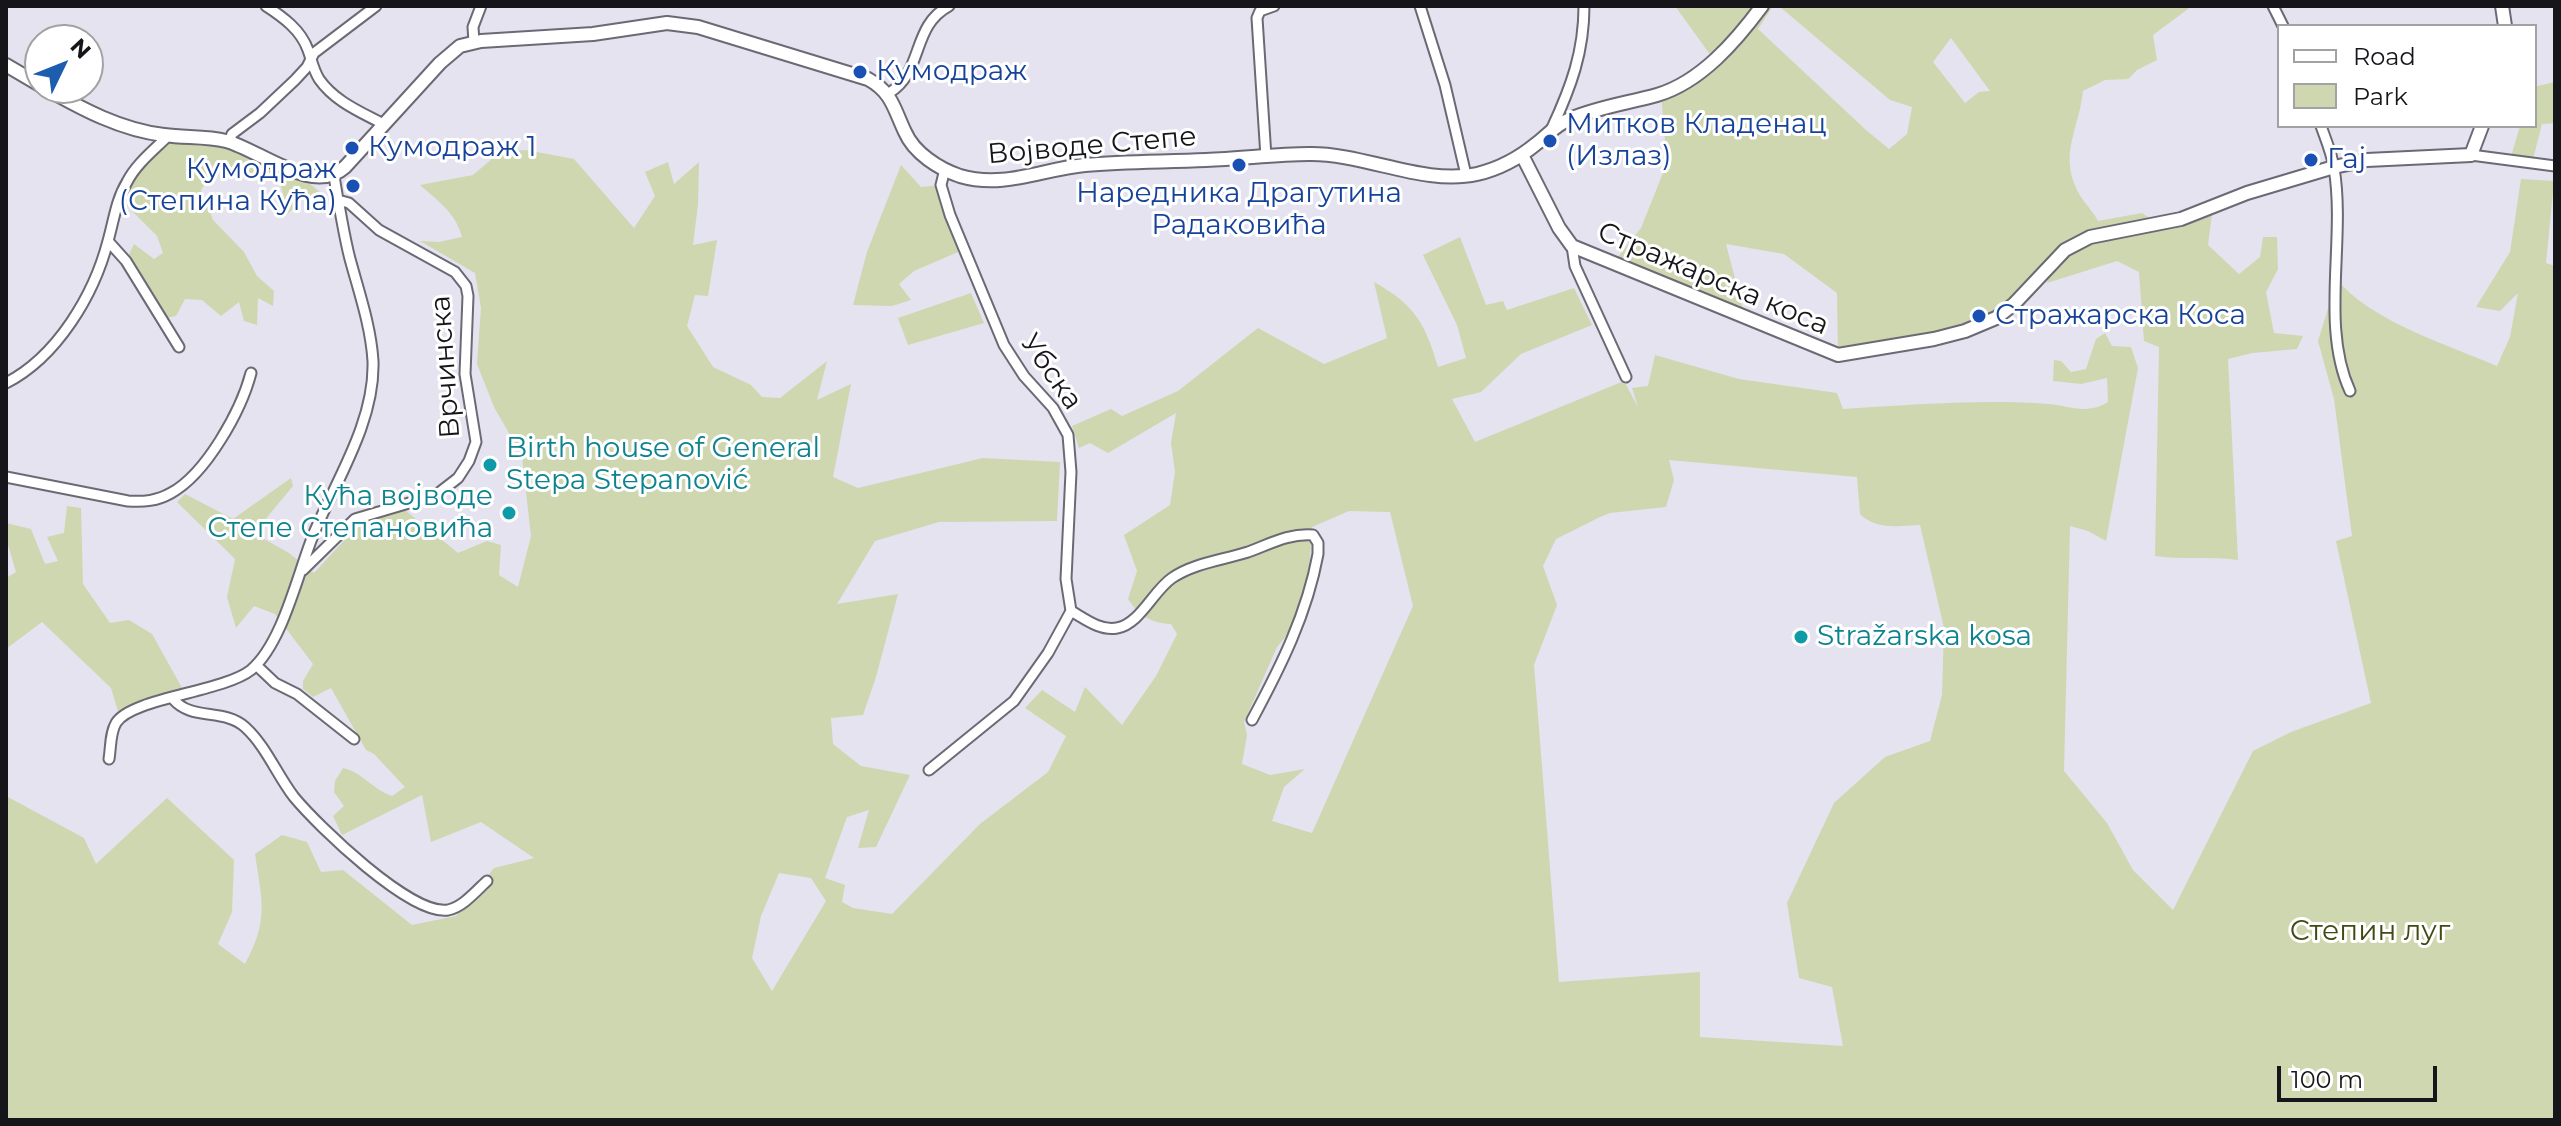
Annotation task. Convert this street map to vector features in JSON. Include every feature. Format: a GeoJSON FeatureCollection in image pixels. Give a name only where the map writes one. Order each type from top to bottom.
{"type":"FeatureCollection","features":[{"type":"Feature","properties":{"kind":"street"},"geometry":{"type":"LineString","coordinates":[[266,6],[291,25],[305,43],[320,79],[338,99],[385,125]]}},
{"type":"Feature","properties":{"kind":"street"},"geometry":{"type":"LineString","coordinates":[[229,142],[232,134],[277,98],[321,48],[376,6]]}},
{"type":"Feature","properties":{"kind":"street"},"geometry":{"type":"LineString","coordinates":[[474,42],[473,27],[481,6]]}},
{"type":"Feature","properties":{"kind":"street"},"geometry":{"type":"LineString","coordinates":[[74,104],[96,116],[168,136],[229,142],[305,174],[323,178],[334,176],[345,167],[440,63],[460,46],[474,42],[593,34],[667,23],[698,27],[854,74],[876,83],[889,93],[905,80],[934,10],[949,6]]}},
{"type":"Feature","properties":{"kind":"street"},"geometry":{"type":"LineString","coordinates":[[1266,157],[1257,18],[1260,11],[1274,6]]}},
{"type":"Feature","properties":{"kind":"street"},"geometry":{"type":"LineString","coordinates":[[1420,6],[1445,85],[1466,175]]}},
{"type":"Feature","properties":{"kind":"street"},"geometry":{"type":"LineString","coordinates":[[1549,131],[1569,91],[1581,55],[1584,6]]}},
{"type":"Feature","properties":{"kind":"street","name":"Војводе Степе"},"geometry":{"type":"LineString","coordinates":[[889,93],[910,141],[945,169],[975,180],[1004,182],[1081,165],[1330,154],[1428,173],[1466,175],[1490,169],[1522,155],[1549,131],[1570,119],[1661,94],[1677,85],[1727,49],[1762,6]]}},
{"type":"Feature","properties":{"kind":"street"},"geometry":{"type":"LineString","coordinates":[[2273,6],[2282,24]]}},
{"type":"Feature","properties":{"kind":"street"},"geometry":{"type":"LineString","coordinates":[[6,65],[24,76]]}},
{"type":"Feature","properties":{"kind":"street"},"geometry":{"type":"LineString","coordinates":[[2322,128],[2334,167],[2336,343],[2341,371],[2350,391]]}},
{"type":"Feature","properties":{"kind":"street"},"geometry":{"type":"LineString","coordinates":[[2471,155],[2481,128]]}},
{"type":"Feature","properties":{"kind":"street"},"geometry":{"type":"LineString","coordinates":[[6,383],[31,368],[54,346],[85,295],[108,241],[118,200],[128,179],[168,136]]}},
{"type":"Feature","properties":{"kind":"street"},"geometry":{"type":"LineString","coordinates":[[1522,155],[1559,228],[1572,246],[1575,266],[1626,377]]}},
{"type":"Feature","properties":{"kind":"street","name":"Стражарска коса"},"geometry":{"type":"LineString","coordinates":[[1572,246],[1838,355],[1934,339],[1979,325],[2007,310],[2052,263],[2079,242],[2105,233],[2181,219],[2247,193],[2334,167],[2367,160],[2471,155],[2555,166]]}},
{"type":"Feature","properties":{"kind":"street","name":"Убска"},"geometry":{"type":"LineString","coordinates":[[945,169],[941,185],[950,215],[1004,345],[1024,376],[1053,408],[1068,435],[1071,472],[1066,579],[1071,611]]}},
{"type":"Feature","properties":{"kind":"street"},"geometry":{"type":"LineString","coordinates":[[109,759],[115,726],[120,718],[148,705],[236,678],[256,665],[274,640],[362,424],[373,361],[334,176]]}},
{"type":"Feature","properties":{"kind":"street","name":"Врчинска"},"geometry":{"type":"LineString","coordinates":[[299,574],[355,519],[425,500],[444,490],[461,473],[476,442],[465,374],[466,286],[455,272],[379,230],[349,203],[338,200]]}},
{"type":"Feature","properties":{"kind":"street"},"geometry":{"type":"LineString","coordinates":[[108,241],[126,261],[179,347]]}},
{"type":"Feature","properties":{"kind":"street"},"geometry":{"type":"LineString","coordinates":[[6,477],[110,499],[156,500],[174,492],[200,467],[243,401],[251,373]]}},
{"type":"Feature","properties":{"kind":"street"},"geometry":{"type":"LineString","coordinates":[[929,770],[1014,701],[1048,653],[1071,611],[1098,626],[1120,627],[1134,618],[1165,584],[1195,566],[1298,534],[1315,536],[1318,543],[1315,567],[1299,624],[1252,720]]}},
{"type":"Feature","properties":{"kind":"street"},"geometry":{"type":"LineString","coordinates":[[256,665],[275,683],[297,694],[354,739]]}},
{"type":"Feature","properties":{"kind":"street"},"geometry":{"type":"LineString","coordinates":[[173,699],[186,709],[222,716],[244,726],[297,800],[360,861],[402,895],[428,909],[446,910],[456,907],[487,881]]}},
{"type":"Feature","properties":{"kind":"green space"},"geometry":{"type":"Polygon","coordinates":[[[1675,6],[1773,6],[1758,29],[1889,149],[1907,134],[1912,107],[1890,100],[1779,6],[2192,6],[2153,35],[2157,60],[2137,70],[2128,79],[2105,80],[2083,91],[2071,146],[2071,171],[2083,200],[2098,221],[2142,213],[2158,224],[2213,206],[2208,245],[2239,274],[2260,257],[2263,237],[2277,237],[2278,269],[2266,292],[2274,333],[2303,336],[2297,349],[2252,353],[2228,359],[2238,560],[2155,556],[2159,347],[2144,341],[2139,272],[2117,261],[2047,283],[2051,265],[2014,304],[1979,325],[1838,355],[1837,293],[1784,254],[1726,244],[1745,317],[1614,262],[1641,228],[1667,163],[1661,94],[1714,60],[1675,6]],[[1951,38],[1933,62],[1965,103],[1979,92],[1990,91],[1951,38]]]}},
{"type":"Feature","properties":{"kind":"green space"},"geometry":{"type":"Polygon","coordinates":[[[2555,82],[2555,123],[2542,124],[2532,163],[2510,160],[2519,128],[2537,128],[2537,86],[2555,82]]]}},
{"type":"Feature","properties":{"kind":"green space"},"geometry":{"type":"Polygon","coordinates":[[[168,141],[213,143],[251,155],[308,182],[328,204],[325,206],[304,196],[285,217],[273,213],[284,198],[280,183],[218,164],[201,190],[213,220],[244,252],[257,276],[274,291],[273,306],[258,298],[257,325],[244,321],[239,302],[221,316],[202,300],[185,299],[176,316],[161,319],[126,261],[134,244],[154,259],[163,253],[157,236],[119,198],[128,179],[168,141]]]}},
{"type":"Feature","properties":{"kind":"green space","name":"Степин луг"},"geometry":{"type":"Polygon","coordinates":[[[526,150],[574,159],[634,228],[655,196],[645,172],[668,162],[674,184],[699,162],[693,245],[717,240],[708,296],[695,295],[687,326],[713,367],[751,385],[762,397],[780,398],[827,361],[817,400],[851,384],[833,477],[858,488],[983,458],[1060,462],[1057,521],[939,522],[875,541],[837,604],[898,594],[863,715],[831,718],[833,744],[861,766],[910,775],[876,847],[858,848],[869,810],[847,817],[825,878],[845,885],[842,902],[853,908],[892,914],[980,824],[1048,772],[1066,736],[1025,708],[1042,690],[1075,712],[1085,687],[1122,725],[1156,676],[1177,634],[1171,624],[1146,618],[1128,599],[1137,571],[1124,535],[1170,505],[1175,472],[1171,443],[1176,413],[1108,453],[1090,443],[1079,448],[1072,426],[1111,409],[1122,416],[1178,391],[1258,328],[1324,364],[1387,338],[1374,282],[1409,307],[1423,327],[1438,367],[1466,358],[1457,325],[1423,255],[1460,237],[1486,305],[1503,301],[1507,310],[1574,288],[1592,325],[1521,354],[1481,392],[1452,399],[1475,442],[1624,381],[1638,407],[1632,388],[1648,386],[1655,355],[1739,379],[1837,393],[1843,409],[1997,402],[2086,409],[2108,402],[2107,378],[2081,384],[2053,381],[2054,360],[2061,361],[2071,372],[2086,369],[2096,339],[2105,333],[2112,346],[2131,347],[2138,368],[2106,541],[2070,526],[2064,771],[2107,823],[2133,870],[2173,910],[2253,751],[2291,732],[2371,703],[2336,541],[2352,536],[2334,399],[2318,341],[2337,279],[2351,294],[2388,319],[2497,366],[2510,337],[2518,293],[2500,311],[2476,307],[2510,252],[2521,179],[2554,181],[2546,263],[2555,266],[2555,1120],[6,1120],[6,796],[84,838],[96,864],[167,798],[234,860],[232,912],[218,944],[245,964],[261,922],[255,854],[282,835],[307,842],[321,872],[343,870],[412,925],[456,916],[494,868],[534,858],[481,822],[431,842],[422,795],[342,835],[333,816],[344,806],[334,792],[335,781],[343,768],[392,796],[405,787],[374,754],[366,750],[331,688],[313,697],[303,689],[303,681],[313,664],[275,614],[254,606],[236,628],[227,597],[235,559],[177,502],[185,494],[233,519],[291,478],[293,486],[264,521],[264,539],[289,553],[314,573],[363,524],[386,510],[400,506],[458,553],[487,541],[501,545],[499,575],[518,587],[531,536],[522,456],[494,407],[477,364],[481,308],[475,273],[420,241],[439,242],[462,237],[451,214],[420,185],[473,175],[500,152],[526,150]],[[1669,460],[1674,480],[1666,507],[1610,513],[1600,517],[1556,539],[1543,566],[1557,605],[1534,665],[1559,982],[1700,972],[1700,1037],[1843,1046],[1832,987],[1799,978],[1787,903],[1834,803],[1885,757],[1930,741],[1942,695],[1944,628],[1920,525],[1888,526],[1866,519],[1860,514],[1857,477],[1669,460]],[[1349,511],[1312,527],[1309,572],[1296,624],[1277,647],[1244,722],[1247,735],[1242,764],[1270,775],[1305,769],[1284,787],[1272,821],[1312,833],[1413,606],[1390,512],[1349,511]],[[779,873],[761,916],[752,958],[772,991],[826,901],[811,878],[779,873]]]}},
{"type":"Feature","properties":{"kind":"green space"},"geometry":{"type":"Polygon","coordinates":[[[901,165],[921,187],[941,185],[965,249],[914,271],[899,284],[911,300],[892,306],[853,305],[867,252],[901,165]]]}},
{"type":"Feature","properties":{"kind":"green space"},"geometry":{"type":"Polygon","coordinates":[[[971,293],[984,323],[908,345],[898,318],[971,293]]]}},
{"type":"Feature","properties":{"kind":"green space"},"geometry":{"type":"Polygon","coordinates":[[[67,506],[81,508],[83,584],[110,623],[129,620],[152,634],[186,695],[120,718],[111,688],[42,622],[6,649],[6,578],[16,572],[6,538],[6,523],[31,529],[45,564],[58,561],[47,537],[64,533],[67,506]]]}},
{"type":"Feature","properties":{"kind":"place","name":"Кумодраж"},"geometry":{"type":"Point","coordinates":[860,72]}},
{"type":"Feature","properties":{"kind":"place","name":"Митков Кладенац (Излаз)"},"geometry":{"type":"Point","coordinates":[1550,141]}},
{"type":"Feature","properties":{"kind":"place","name":"Кумодраж 1"},"geometry":{"type":"Point","coordinates":[352,148]}},
{"type":"Feature","properties":{"kind":"place","name":"Гај"},"geometry":{"type":"Point","coordinates":[2311,160]}},
{"type":"Feature","properties":{"kind":"place","name":"Наредника Драгутина Радаковића"},"geometry":{"type":"Point","coordinates":[1239,165]}},
{"type":"Feature","properties":{"kind":"place","name":"Кумодраж (Степина Кућа)"},"geometry":{"type":"Point","coordinates":[353,186]}},
{"type":"Feature","properties":{"kind":"place","name":"Стражарска Коса"},"geometry":{"type":"Point","coordinates":[1979,316]}},
{"type":"Feature","properties":{"kind":"place","name":"Birth house of General Stepa Stepanović"},"geometry":{"type":"Point","coordinates":[490,465]}},
{"type":"Feature","properties":{"kind":"place","name":"Кућа војводе Степе Степановића"},"geometry":{"type":"Point","coordinates":[509,513]}},
{"type":"Feature","properties":{"kind":"place","name":"Stražarska kosa"},"geometry":{"type":"Point","coordinates":[1801,637]}}]}
